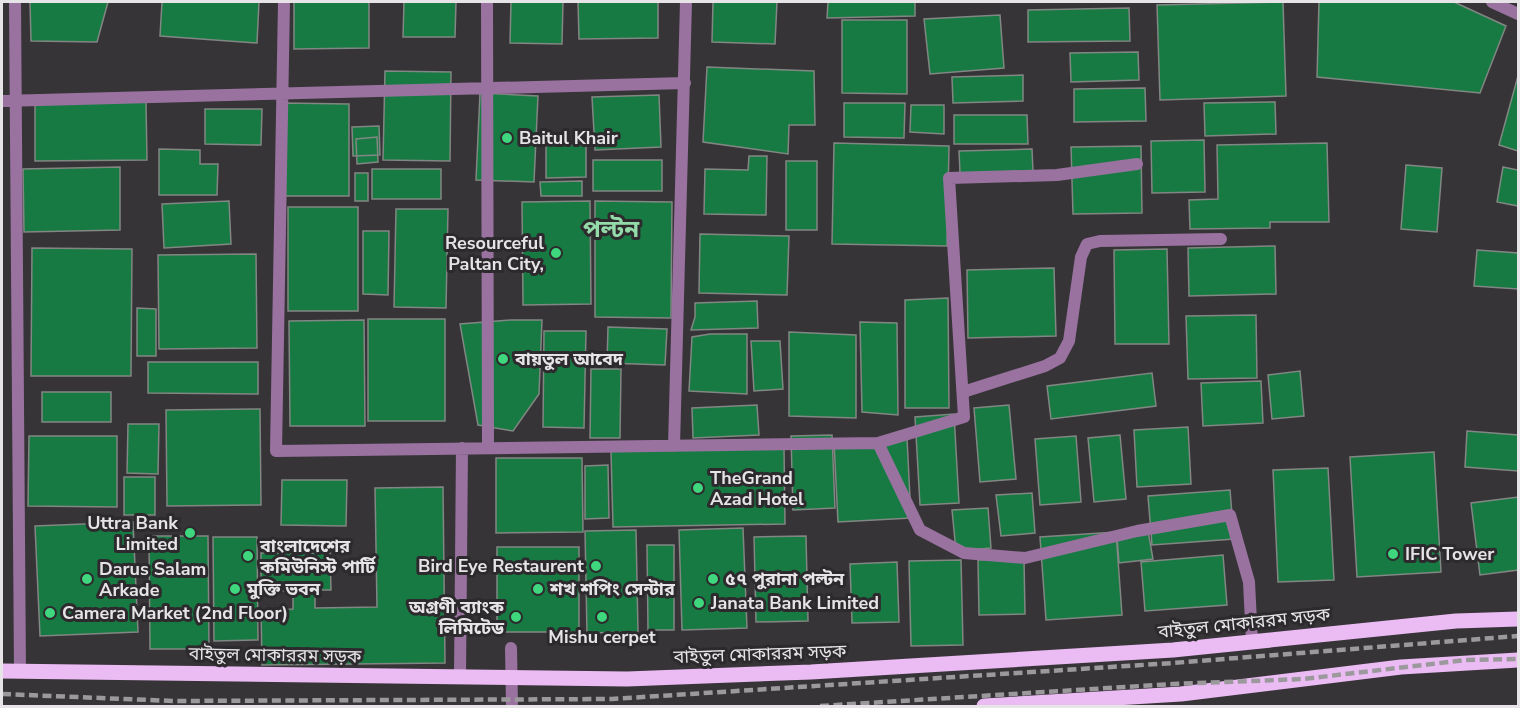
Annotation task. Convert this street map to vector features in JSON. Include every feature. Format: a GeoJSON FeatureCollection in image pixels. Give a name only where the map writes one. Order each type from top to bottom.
{"type":"FeatureCollection","features":[{"type":"Feature","properties":{"kind":"main road","name":"বাইতুল মোকাররম সড়ক"},"geometry":{"type":"LineString","coordinates":[[2,671],[627,679],[811,672],[1173,650],[1456,621],[1518,619]]}},
{"type":"Feature","properties":{"kind":"main road"},"geometry":{"type":"LineString","coordinates":[[984,706],[1181,694],[1401,667],[1518,660]]}},
{"type":"Feature","properties":{"kind":"street"},"geometry":{"type":"LineString","coordinates":[[15,2],[20,671]]}},
{"type":"Feature","properties":{"kind":"street"},"geometry":{"type":"LineString","coordinates":[[284,2],[276,450],[878,443],[964,417],[949,178],[1057,175],[1137,164]]}},
{"type":"Feature","properties":{"kind":"street"},"geometry":{"type":"LineString","coordinates":[[488,2],[488,448]]}},
{"type":"Feature","properties":{"kind":"street"},"geometry":{"type":"LineString","coordinates":[[674,446],[686,2]]}},
{"type":"Feature","properties":{"kind":"street"},"geometry":{"type":"LineString","coordinates":[[1492,2],[1518,14]]}},
{"type":"Feature","properties":{"kind":"street"},"geometry":{"type":"LineString","coordinates":[[2,101],[685,83]]}},
{"type":"Feature","properties":{"kind":"street"},"geometry":{"type":"LineString","coordinates":[[963,392],[1045,366],[1059,358],[1070,341],[1081,257],[1088,244],[1100,241],[1221,239]]}},
{"type":"Feature","properties":{"kind":"street"},"geometry":{"type":"LineString","coordinates":[[878,443],[920,530],[964,553],[1025,558],[1137,531],[1230,515],[1249,582],[1252,642]]}},
{"type":"Feature","properties":{"kind":"street"},"geometry":{"type":"LineString","coordinates":[[460,676],[462,448]]}},
{"type":"Feature","properties":{"kind":"street"},"geometry":{"type":"LineString","coordinates":[[511,648],[512,706]]}},
{"type":"Feature","properties":{"kind":"building"},"geometry":{"type":"Polygon","coordinates":[[[30,2],[108,2],[97,42],[31,41],[30,2]]]}},
{"type":"Feature","properties":{"kind":"building"},"geometry":{"type":"Polygon","coordinates":[[[162,2],[259,2],[257,43],[160,36],[162,2]]]}},
{"type":"Feature","properties":{"kind":"building"},"geometry":{"type":"Polygon","coordinates":[[[294,2],[369,2],[369,48],[294,49],[294,2]]]}},
{"type":"Feature","properties":{"kind":"building"},"geometry":{"type":"Polygon","coordinates":[[[404,2],[456,2],[455,37],[403,37],[404,2]]]}},
{"type":"Feature","properties":{"kind":"building"},"geometry":{"type":"Polygon","coordinates":[[[511,2],[563,2],[562,44],[510,43],[511,2]]]}},
{"type":"Feature","properties":{"kind":"building"},"geometry":{"type":"Polygon","coordinates":[[[578,2],[658,2],[658,38],[579,39],[578,2]]]}},
{"type":"Feature","properties":{"kind":"building"},"geometry":{"type":"Polygon","coordinates":[[[713,2],[777,2],[775,44],[712,42],[713,2]]]}},
{"type":"Feature","properties":{"kind":"building"},"geometry":{"type":"Polygon","coordinates":[[[828,2],[915,2],[915,16],[827,18],[828,2]]]}},
{"type":"Feature","properties":{"kind":"building"},"geometry":{"type":"Polygon","coordinates":[[[1283,2],[1286,96],[1160,100],[1157,5],[1283,2]]]}},
{"type":"Feature","properties":{"kind":"building"},"geometry":{"type":"Polygon","coordinates":[[[1319,2],[1454,2],[1506,26],[1480,93],[1317,77],[1319,2]]]}},
{"type":"Feature","properties":{"kind":"building"},"geometry":{"type":"Polygon","coordinates":[[[1129,8],[1130,41],[1028,42],[1028,10],[1129,8]]]}},
{"type":"Feature","properties":{"kind":"building"},"geometry":{"type":"Polygon","coordinates":[[[1000,15],[1004,68],[930,74],[924,19],[1000,15]]]}},
{"type":"Feature","properties":{"kind":"building"},"geometry":{"type":"Polygon","coordinates":[[[842,20],[907,20],[907,94],[842,93],[842,20]]]}},
{"type":"Feature","properties":{"kind":"building"},"geometry":{"type":"Polygon","coordinates":[[[1138,52],[1139,80],[1071,82],[1070,53],[1138,52]]]}},
{"type":"Feature","properties":{"kind":"building"},"geometry":{"type":"Polygon","coordinates":[[[707,67],[814,71],[815,125],[789,125],[788,154],[703,142],[707,67]]]}},
{"type":"Feature","properties":{"kind":"building"},"geometry":{"type":"Polygon","coordinates":[[[385,71],[451,72],[450,161],[383,160],[385,71]]]}},
{"type":"Feature","properties":{"kind":"building"},"geometry":{"type":"Polygon","coordinates":[[[1023,75],[1023,101],[953,103],[952,77],[1023,75]]]}},
{"type":"Feature","properties":{"kind":"building"},"geometry":{"type":"Polygon","coordinates":[[[1518,76],[1518,151],[1499,145],[1518,76]]]}},
{"type":"Feature","properties":{"kind":"building"},"geometry":{"type":"Polygon","coordinates":[[[1145,88],[1146,121],[1074,122],[1074,89],[1145,88]]]}},
{"type":"Feature","properties":{"kind":"building","name":"Baitul Khair"},"geometry":{"type":"Polygon","coordinates":[[[480,93],[538,96],[534,182],[476,180],[480,93]]]}},
{"type":"Feature","properties":{"kind":"building"},"geometry":{"type":"Polygon","coordinates":[[[659,95],[661,147],[595,150],[592,97],[659,95]]]}},
{"type":"Feature","properties":{"kind":"building"},"geometry":{"type":"Polygon","coordinates":[[[146,102],[147,160],[35,161],[35,103],[146,102]]]}},
{"type":"Feature","properties":{"kind":"building"},"geometry":{"type":"Polygon","coordinates":[[[1275,102],[1276,134],[1205,136],[1204,103],[1275,102]]]}},
{"type":"Feature","properties":{"kind":"building"},"geometry":{"type":"Polygon","coordinates":[[[284,103],[349,104],[349,196],[285,196],[284,103]]]}},
{"type":"Feature","properties":{"kind":"building"},"geometry":{"type":"Polygon","coordinates":[[[844,103],[905,103],[904,138],[844,137],[844,103]]]}},
{"type":"Feature","properties":{"kind":"building"},"geometry":{"type":"Polygon","coordinates":[[[911,105],[944,105],[944,134],[910,132],[911,105]]]}},
{"type":"Feature","properties":{"kind":"building"},"geometry":{"type":"Polygon","coordinates":[[[205,109],[262,109],[261,145],[205,144],[205,109]]]}},
{"type":"Feature","properties":{"kind":"building"},"geometry":{"type":"Polygon","coordinates":[[[954,115],[1027,115],[1028,144],[954,144],[954,115]]]}},
{"type":"Feature","properties":{"kind":"building"},"geometry":{"type":"Polygon","coordinates":[[[379,126],[380,155],[353,156],[352,127],[379,126]]]}},
{"type":"Feature","properties":{"kind":"building"},"geometry":{"type":"Polygon","coordinates":[[[377,137],[378,162],[357,164],[356,139],[377,137]]]}},
{"type":"Feature","properties":{"kind":"building"},"geometry":{"type":"Polygon","coordinates":[[[1204,140],[1205,192],[1152,193],[1151,141],[1204,140]]]}},
{"type":"Feature","properties":{"kind":"building"},"geometry":{"type":"Polygon","coordinates":[[[834,143],[949,146],[947,246],[832,244],[834,143]]]}},
{"type":"Feature","properties":{"kind":"building"},"geometry":{"type":"Polygon","coordinates":[[[1327,143],[1329,222],[1270,222],[1270,228],[1190,229],[1189,200],[1218,199],[1217,145],[1327,143]]]}},
{"type":"Feature","properties":{"kind":"building"},"geometry":{"type":"Polygon","coordinates":[[[546,145],[586,145],[586,177],[546,178],[546,145]]]}},
{"type":"Feature","properties":{"kind":"building"},"geometry":{"type":"Polygon","coordinates":[[[1141,146],[1142,213],[1073,214],[1071,147],[1141,146]]]}},
{"type":"Feature","properties":{"kind":"building"},"geometry":{"type":"Polygon","coordinates":[[[159,149],[200,150],[200,164],[218,164],[217,195],[159,195],[159,149]]]}},
{"type":"Feature","properties":{"kind":"building"},"geometry":{"type":"Polygon","coordinates":[[[1032,149],[1033,171],[960,173],[959,151],[1032,149]]]}},
{"type":"Feature","properties":{"kind":"building"},"geometry":{"type":"Polygon","coordinates":[[[749,156],[767,156],[766,215],[704,214],[705,169],[748,170],[749,156]]]}},
{"type":"Feature","properties":{"kind":"building"},"geometry":{"type":"Polygon","coordinates":[[[593,160],[662,160],[662,191],[593,191],[593,160]]]}},
{"type":"Feature","properties":{"kind":"building"},"geometry":{"type":"Polygon","coordinates":[[[786,161],[817,161],[817,230],[786,230],[786,161]]]}},
{"type":"Feature","properties":{"kind":"building"},"geometry":{"type":"Polygon","coordinates":[[[1406,165],[1442,168],[1437,232],[1401,229],[1406,165]]]}},
{"type":"Feature","properties":{"kind":"building"},"geometry":{"type":"Polygon","coordinates":[[[120,167],[120,230],[24,232],[23,169],[120,167]]]}},
{"type":"Feature","properties":{"kind":"building"},"geometry":{"type":"Polygon","coordinates":[[[1503,167],[1518,170],[1518,206],[1497,202],[1503,167]]]}},
{"type":"Feature","properties":{"kind":"building"},"geometry":{"type":"Polygon","coordinates":[[[372,169],[441,169],[441,199],[372,199],[372,169]]]}},
{"type":"Feature","properties":{"kind":"building"},"geometry":{"type":"Polygon","coordinates":[[[355,173],[368,173],[368,201],[355,201],[355,173]]]}},
{"type":"Feature","properties":{"kind":"building"},"geometry":{"type":"Polygon","coordinates":[[[582,181],[582,196],[541,196],[540,182],[582,181]]]}},
{"type":"Feature","properties":{"kind":"building"},"geometry":{"type":"Polygon","coordinates":[[[229,201],[231,244],[164,248],[162,204],[229,201]]]}},
{"type":"Feature","properties":{"kind":"building","name":"Resourceful Paltan City,"},"geometry":{"type":"Polygon","coordinates":[[[590,201],[591,304],[523,305],[522,202],[590,201]]]}},
{"type":"Feature","properties":{"kind":"building"},"geometry":{"type":"Polygon","coordinates":[[[595,201],[672,202],[671,318],[595,317],[595,201]]]}},
{"type":"Feature","properties":{"kind":"building"},"geometry":{"type":"Polygon","coordinates":[[[288,207],[358,207],[358,311],[288,311],[288,207]]]}},
{"type":"Feature","properties":{"kind":"building"},"geometry":{"type":"Polygon","coordinates":[[[396,209],[448,209],[446,308],[394,307],[396,209]]]}},
{"type":"Feature","properties":{"kind":"building"},"geometry":{"type":"Polygon","coordinates":[[[363,231],[389,231],[388,295],[363,294],[363,231]]]}},
{"type":"Feature","properties":{"kind":"building"},"geometry":{"type":"Polygon","coordinates":[[[700,234],[789,236],[787,295],[699,293],[700,234]]]}},
{"type":"Feature","properties":{"kind":"building"},"geometry":{"type":"Polygon","coordinates":[[[1275,246],[1276,294],[1189,296],[1188,248],[1275,246]]]}},
{"type":"Feature","properties":{"kind":"building"},"geometry":{"type":"Polygon","coordinates":[[[32,248],[132,249],[131,376],[31,376],[32,248]]]}},
{"type":"Feature","properties":{"kind":"building"},"geometry":{"type":"Polygon","coordinates":[[[1167,249],[1169,344],[1115,344],[1114,250],[1167,249]]]}},
{"type":"Feature","properties":{"kind":"building"},"geometry":{"type":"Polygon","coordinates":[[[1477,250],[1518,253],[1518,289],[1474,286],[1477,250]]]}},
{"type":"Feature","properties":{"kind":"building"},"geometry":{"type":"Polygon","coordinates":[[[256,254],[257,348],[159,349],[158,255],[256,254]]]}},
{"type":"Feature","properties":{"kind":"building"},"geometry":{"type":"Polygon","coordinates":[[[1054,268],[1056,336],[968,338],[967,270],[1054,268]]]}},
{"type":"Feature","properties":{"kind":"building"},"geometry":{"type":"Polygon","coordinates":[[[948,298],[949,408],[905,408],[905,300],[948,298]]]}},
{"type":"Feature","properties":{"kind":"building"},"geometry":{"type":"Polygon","coordinates":[[[757,301],[758,328],[691,330],[695,317],[695,303],[757,301]]]}},
{"type":"Feature","properties":{"kind":"building"},"geometry":{"type":"Polygon","coordinates":[[[137,308],[156,309],[156,356],[137,356],[137,308]]]}},
{"type":"Feature","properties":{"kind":"building"},"geometry":{"type":"Polygon","coordinates":[[[1256,315],[1257,378],[1188,379],[1186,316],[1256,315]]]}},
{"type":"Feature","properties":{"kind":"building"},"geometry":{"type":"Polygon","coordinates":[[[368,319],[445,319],[445,421],[368,421],[368,319]]]}},
{"type":"Feature","properties":{"kind":"building"},"geometry":{"type":"Polygon","coordinates":[[[364,320],[365,426],[290,426],[289,321],[364,320]]]}},
{"type":"Feature","properties":{"kind":"building","name":"বায়তুল আবেদ"},"geometry":{"type":"Polygon","coordinates":[[[542,320],[539,394],[513,431],[478,425],[460,324],[542,320]]]}},
{"type":"Feature","properties":{"kind":"building"},"geometry":{"type":"Polygon","coordinates":[[[860,322],[897,323],[898,415],[862,412],[860,322]]]}},
{"type":"Feature","properties":{"kind":"building"},"geometry":{"type":"Polygon","coordinates":[[[608,327],[667,329],[665,365],[607,363],[608,327]]]}},
{"type":"Feature","properties":{"kind":"building"},"geometry":{"type":"Polygon","coordinates":[[[544,331],[586,331],[584,428],[543,427],[544,331]]]}},
{"type":"Feature","properties":{"kind":"building"},"geometry":{"type":"Polygon","coordinates":[[[789,332],[856,335],[856,418],[789,416],[789,332]]]}},
{"type":"Feature","properties":{"kind":"building"},"geometry":{"type":"Polygon","coordinates":[[[710,334],[747,334],[747,394],[689,391],[692,337],[710,334]]]}},
{"type":"Feature","properties":{"kind":"building"},"geometry":{"type":"Polygon","coordinates":[[[751,341],[780,341],[783,389],[754,391],[751,341]]]}},
{"type":"Feature","properties":{"kind":"building"},"geometry":{"type":"Polygon","coordinates":[[[148,362],[258,362],[258,394],[148,393],[148,362]]]}},
{"type":"Feature","properties":{"kind":"building"},"geometry":{"type":"Polygon","coordinates":[[[591,369],[621,369],[620,438],[590,438],[591,369]]]}},
{"type":"Feature","properties":{"kind":"building"},"geometry":{"type":"Polygon","coordinates":[[[1300,371],[1304,416],[1272,419],[1268,375],[1300,371]]]}},
{"type":"Feature","properties":{"kind":"building"},"geometry":{"type":"Polygon","coordinates":[[[1152,373],[1156,406],[1051,419],[1047,386],[1152,373]]]}},
{"type":"Feature","properties":{"kind":"building"},"geometry":{"type":"Polygon","coordinates":[[[1261,381],[1263,423],[1203,426],[1201,383],[1261,381]]]}},
{"type":"Feature","properties":{"kind":"building"},"geometry":{"type":"Polygon","coordinates":[[[42,392],[111,392],[111,422],[42,422],[42,392]]]}},
{"type":"Feature","properties":{"kind":"building"},"geometry":{"type":"Polygon","coordinates":[[[757,405],[759,435],[693,438],[692,408],[757,405]]]}},
{"type":"Feature","properties":{"kind":"building"},"geometry":{"type":"Polygon","coordinates":[[[1009,405],[1016,479],[980,482],[974,408],[1009,405]]]}},
{"type":"Feature","properties":{"kind":"building"},"geometry":{"type":"Polygon","coordinates":[[[260,409],[261,505],[167,506],[166,410],[260,409]]]}},
{"type":"Feature","properties":{"kind":"building"},"geometry":{"type":"Polygon","coordinates":[[[954,414],[959,503],[920,505],[915,417],[954,414]]]}},
{"type":"Feature","properties":{"kind":"building"},"geometry":{"type":"Polygon","coordinates":[[[128,424],[159,424],[158,474],[127,473],[128,424]]]}},
{"type":"Feature","properties":{"kind":"building"},"geometry":{"type":"Polygon","coordinates":[[[1188,427],[1191,484],[1137,487],[1134,430],[1188,427]]]}},
{"type":"Feature","properties":{"kind":"building"},"geometry":{"type":"Polygon","coordinates":[[[1467,431],[1518,435],[1518,471],[1465,467],[1467,431]]]}},
{"type":"Feature","properties":{"kind":"building"},"geometry":{"type":"Polygon","coordinates":[[[832,435],[835,508],[793,510],[791,436],[832,435]]]}},
{"type":"Feature","properties":{"kind":"building"},"geometry":{"type":"Polygon","coordinates":[[[1120,435],[1126,499],[1094,502],[1088,438],[1120,435]]]}},
{"type":"Feature","properties":{"kind":"building"},"geometry":{"type":"Polygon","coordinates":[[[29,436],[117,436],[117,507],[28,506],[29,436]]]}},
{"type":"Feature","properties":{"kind":"building"},"geometry":{"type":"Polygon","coordinates":[[[1076,436],[1081,502],[1040,505],[1035,439],[1076,436]]]}},
{"type":"Feature","properties":{"kind":"building"},"geometry":{"type":"Polygon","coordinates":[[[907,438],[911,518],[838,522],[834,442],[907,438]]]}},
{"type":"Feature","properties":{"kind":"building","name":"TheGrand Azad Hotel"},"geometry":{"type":"Polygon","coordinates":[[[784,448],[785,524],[613,527],[611,451],[784,448]]]}},
{"type":"Feature","properties":{"kind":"building"},"geometry":{"type":"Polygon","coordinates":[[[1434,452],[1441,572],[1357,577],[1350,457],[1434,452]]]}},
{"type":"Feature","properties":{"kind":"building"},"geometry":{"type":"Polygon","coordinates":[[[496,458],[582,458],[583,532],[496,533],[496,458]]]}},
{"type":"Feature","properties":{"kind":"building"},"geometry":{"type":"Polygon","coordinates":[[[608,465],[609,518],[585,519],[585,466],[608,465]]]}},
{"type":"Feature","properties":{"kind":"building"},"geometry":{"type":"Polygon","coordinates":[[[1328,468],[1334,580],[1278,582],[1273,470],[1328,468]]]}},
{"type":"Feature","properties":{"kind":"building"},"geometry":{"type":"Polygon","coordinates":[[[124,477],[155,477],[155,515],[124,515],[124,477]]]}},
{"type":"Feature","properties":{"kind":"building"},"geometry":{"type":"Polygon","coordinates":[[[282,480],[347,480],[346,526],[281,525],[282,480]]]}},
{"type":"Feature","properties":{"kind":"building"},"geometry":{"type":"Polygon","coordinates":[[[443,487],[445,663],[262,665],[261,610],[293,609],[293,591],[261,591],[261,553],[330,553],[331,590],[315,590],[315,608],[377,607],[375,488],[443,487]]]}},
{"type":"Feature","properties":{"kind":"building"},"geometry":{"type":"Polygon","coordinates":[[[1230,490],[1234,539],[1152,545],[1148,496],[1230,490]]]}},
{"type":"Feature","properties":{"kind":"building"},"geometry":{"type":"Polygon","coordinates":[[[1032,493],[1035,533],[1001,536],[996,495],[1032,493]]]}},
{"type":"Feature","properties":{"kind":"building"},"geometry":{"type":"Polygon","coordinates":[[[1518,497],[1518,570],[1480,575],[1471,503],[1518,497]]]}},
{"type":"Feature","properties":{"kind":"building"},"geometry":{"type":"Polygon","coordinates":[[[988,508],[991,548],[956,551],[952,510],[988,508]]]}},
{"type":"Feature","properties":{"kind":"building","name":"Darus Salam Arkade"},"geometry":{"type":"Polygon","coordinates":[[[133,522],[138,632],[40,636],[35,526],[133,522]]]}},
{"type":"Feature","properties":{"kind":"building","name":"৫৭ পুরানা পল্টন"},"geometry":{"type":"Polygon","coordinates":[[[743,528],[747,628],[682,630],[679,530],[743,528]]]}},
{"type":"Feature","properties":{"kind":"building"},"geometry":{"type":"Polygon","coordinates":[[[636,530],[638,632],[587,633],[585,531],[636,530]]]}},
{"type":"Feature","properties":{"kind":"building"},"geometry":{"type":"Polygon","coordinates":[[[1148,531],[1153,559],[1119,563],[1117,537],[1148,531]]]}},
{"type":"Feature","properties":{"kind":"building"},"geometry":{"type":"Polygon","coordinates":[[[1116,532],[1122,615],[1046,620],[1040,537],[1116,532]]]}},
{"type":"Feature","properties":{"kind":"building"},"geometry":{"type":"Polygon","coordinates":[[[149,536],[208,536],[209,649],[150,649],[149,536]]]}},
{"type":"Feature","properties":{"kind":"building"},"geometry":{"type":"Polygon","coordinates":[[[806,536],[808,621],[756,622],[754,537],[806,536]]]}},
{"type":"Feature","properties":{"kind":"building","name":"মুক্তি ভবন"},"geometry":{"type":"Polygon","coordinates":[[[213,537],[257,537],[258,640],[214,641],[213,537]]]}},
{"type":"Feature","properties":{"kind":"building"},"geometry":{"type":"Polygon","coordinates":[[[647,545],[674,545],[674,630],[648,630],[647,545]]]}},
{"type":"Feature","properties":{"kind":"building","name":"শখ শপিং সেন্টার"},"geometry":{"type":"Polygon","coordinates":[[[497,547],[579,547],[579,632],[497,632],[497,547]]]}},
{"type":"Feature","properties":{"kind":"building"},"geometry":{"type":"Polygon","coordinates":[[[1223,555],[1227,605],[1145,611],[1141,562],[1223,555]]]}},
{"type":"Feature","properties":{"kind":"building"},"geometry":{"type":"Polygon","coordinates":[[[1024,559],[1025,614],[979,615],[978,560],[1024,559]]]}},
{"type":"Feature","properties":{"kind":"building"},"geometry":{"type":"Polygon","coordinates":[[[961,560],[963,645],[911,646],[909,561],[961,560]]]}},
{"type":"Feature","properties":{"kind":"building"},"geometry":{"type":"Polygon","coordinates":[[[897,562],[899,622],[852,623],[850,564],[897,562]]]}},
{"type":"Feature","properties":{"kind":"railway"},"geometry":{"type":"LineString","coordinates":[[2,694],[174,701],[612,699],[1173,663],[1518,636]]}},
{"type":"Feature","properties":{"kind":"railway"},"geometry":{"type":"LineString","coordinates":[[820,706],[1173,684],[1303,679],[1466,660],[1518,659]]}},
{"type":"Feature","properties":{"kind":"place","name":"Baitul Khair"},"geometry":{"type":"Point","coordinates":[507,138]}},
{"type":"Feature","properties":{"kind":"place","name":"Resourceful Paltan City,"},"geometry":{"type":"Point","coordinates":[556,253]}},
{"type":"Feature","properties":{"kind":"place","name":"বায়তুল আবেদ"},"geometry":{"type":"Point","coordinates":[503,359]}},
{"type":"Feature","properties":{"kind":"place","name":"TheGrand Azad Hotel"},"geometry":{"type":"Point","coordinates":[698,488]}},
{"type":"Feature","properties":{"kind":"place","name":"Uttra Bank Limited"},"geometry":{"type":"Point","coordinates":[190,533]}},
{"type":"Feature","properties":{"kind":"place","name":"IFIC Tower"},"geometry":{"type":"Point","coordinates":[1393,554]}},
{"type":"Feature","properties":{"kind":"place","name":"বাংলাদেশের কমিউনিস্ট পার্টি"},"geometry":{"type":"Point","coordinates":[248,556]}},
{"type":"Feature","properties":{"kind":"place","name":"Bird Eye Restaurent"},"geometry":{"type":"Point","coordinates":[596,566]}},
{"type":"Feature","properties":{"kind":"place","name":"Darus Salam Arkade"},"geometry":{"type":"Point","coordinates":[87,579]}},
{"type":"Feature","properties":{"kind":"place","name":"৫৭ পুরানা পল্টন"},"geometry":{"type":"Point","coordinates":[713,579]}},
{"type":"Feature","properties":{"kind":"place","name":"মুক্তি ভবন"},"geometry":{"type":"Point","coordinates":[235,589]}},
{"type":"Feature","properties":{"kind":"place","name":"শখ শপিং সেন্টার"},"geometry":{"type":"Point","coordinates":[538,589]}},
{"type":"Feature","properties":{"kind":"place","name":"Janata Bank Limited"},"geometry":{"type":"Point","coordinates":[699,603]}},
{"type":"Feature","properties":{"kind":"place","name":"Camera Market (2nd Floor)"},"geometry":{"type":"Point","coordinates":[50,613]}},
{"type":"Feature","properties":{"kind":"place","name":"অগ্রণী ব্যাংক লিমিটেড"},"geometry":{"type":"Point","coordinates":[516,617]}},
{"type":"Feature","properties":{"kind":"place","name":"Mishu cerpet"},"geometry":{"type":"Point","coordinates":[602,617]}},
{"type":"Feature","properties":{"kind":"district","name":"পল্টন"},"geometry":{"type":"Point","coordinates":[611,229]}}]}
